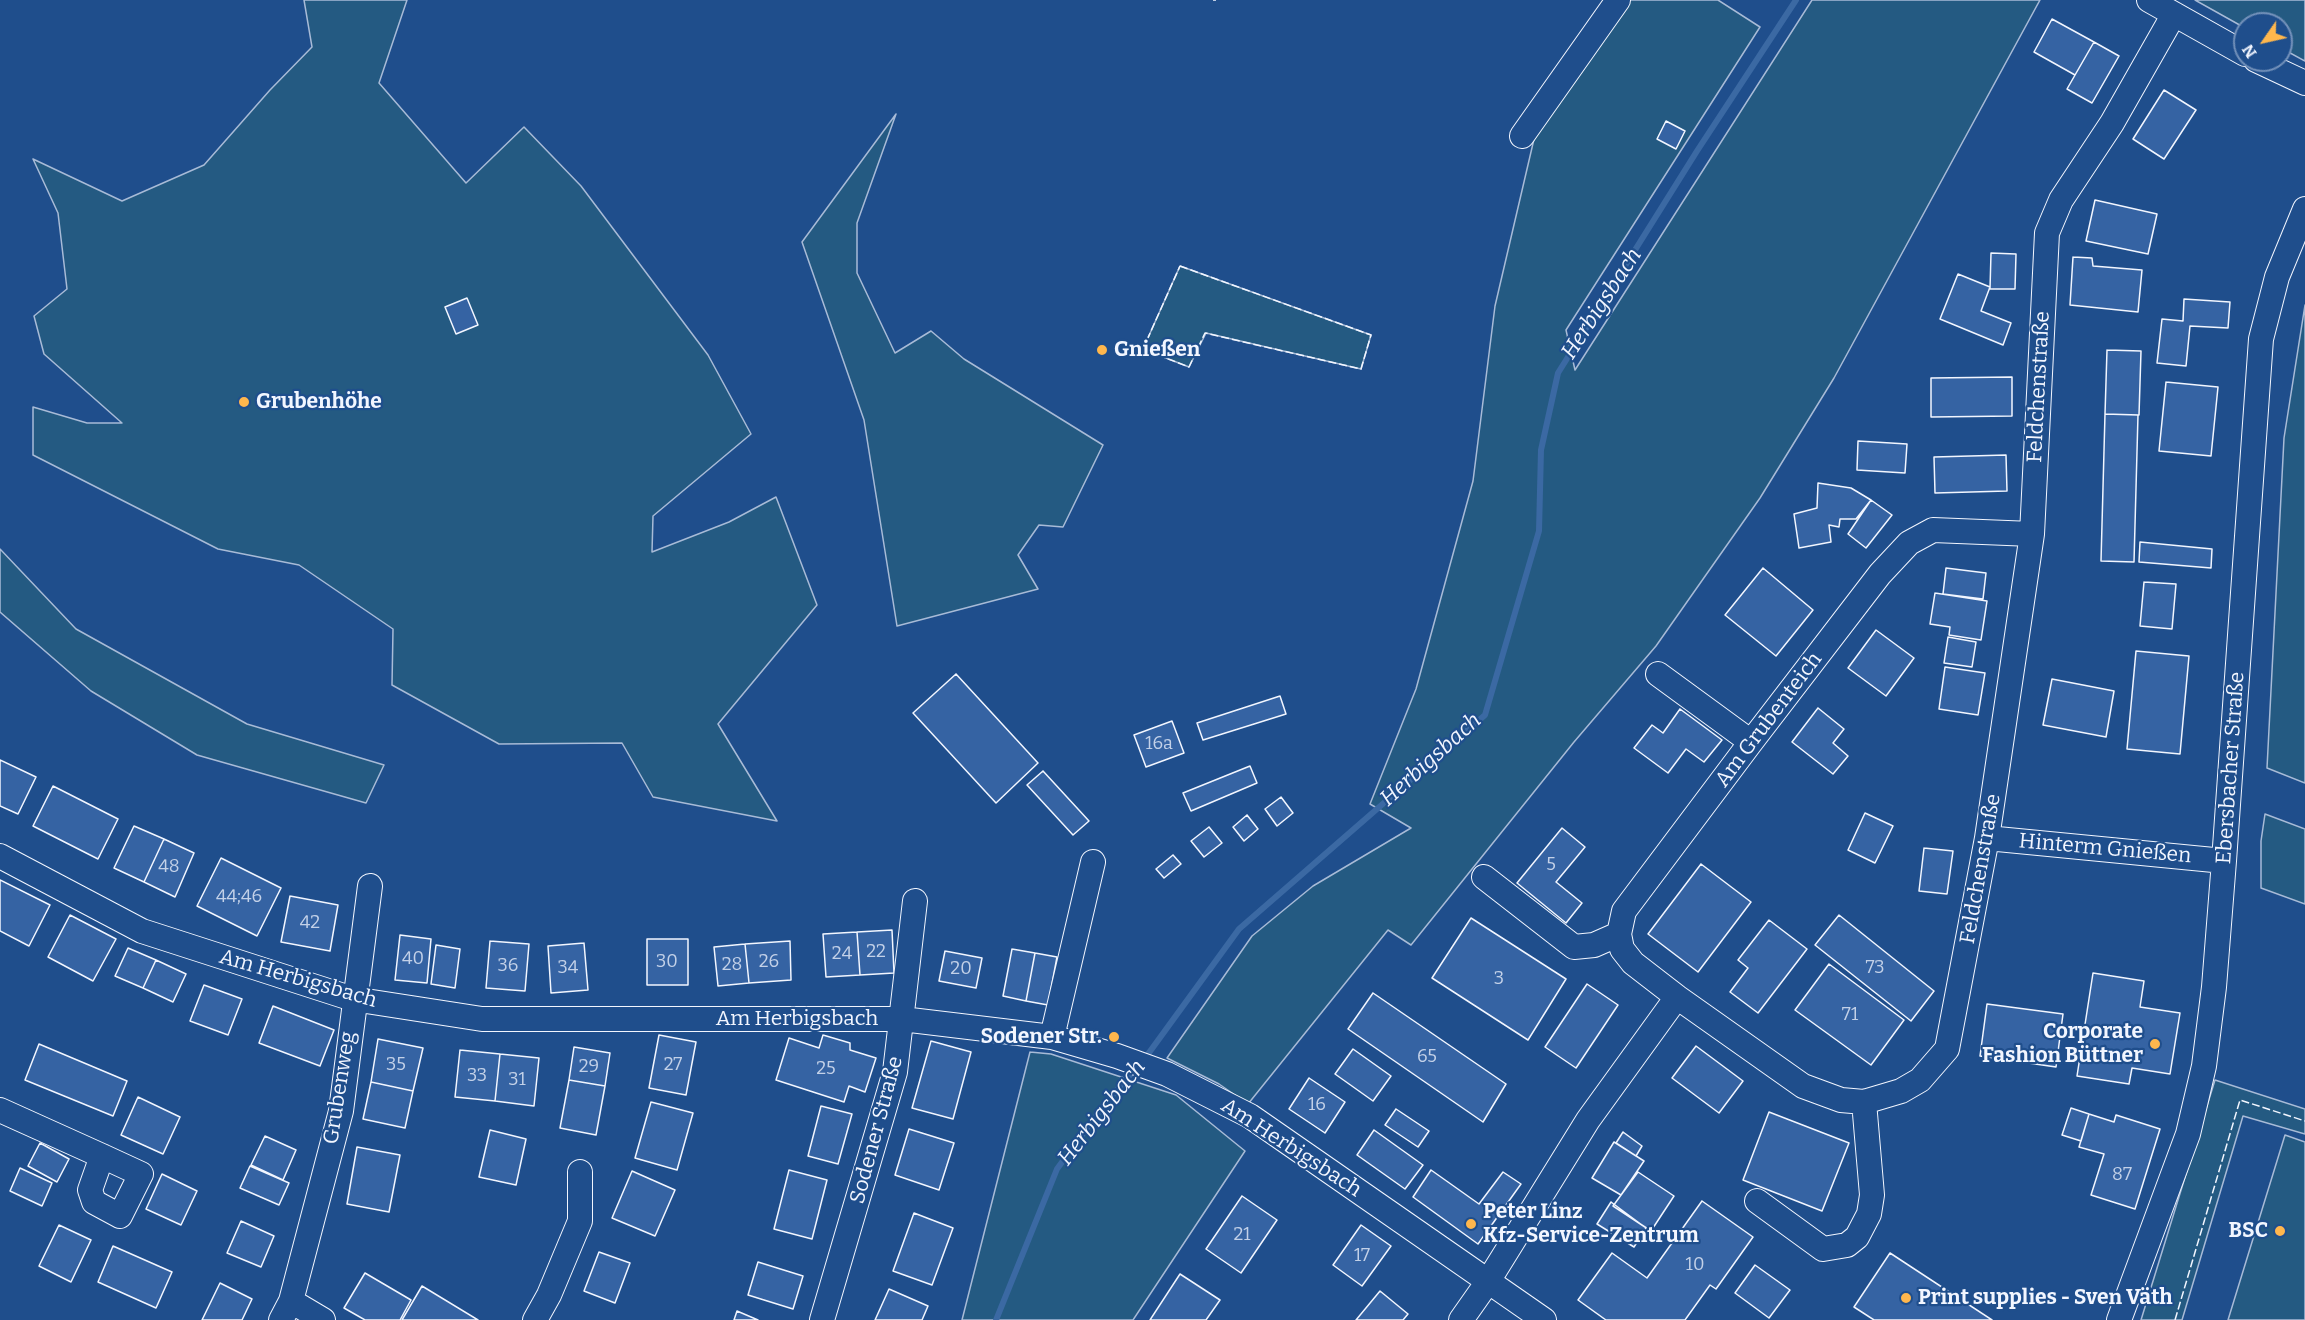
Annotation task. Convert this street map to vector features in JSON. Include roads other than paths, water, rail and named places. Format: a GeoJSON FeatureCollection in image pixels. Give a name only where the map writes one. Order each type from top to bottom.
{"type":"FeatureCollection","features":[{"type":"Feature","properties":{"kind":"street"},"geometry":{"type":"LineString","coordinates":[[1522,136],[1618,0]]}},
{"type":"Feature","properties":{"kind":"street"},"geometry":{"type":"LineString","coordinates":[[2150,0],[2233,47]]}},
{"type":"Feature","properties":{"kind":"street","name":"Feldchenstraße"},"geometry":{"type":"LineString","coordinates":[[1677,997],[1803,1086],[1841,1100],[1864,1102],[1893,1094],[1920,1080],[1947,1049],[1987,838],[2032,534],[2047,233],[2061,200],[2112,123],[2174,14]]}},
{"type":"Feature","properties":{"kind":"street"},"geometry":{"type":"LineString","coordinates":[[2282,72],[2305,83]]}},
{"type":"Feature","properties":{"kind":"street","name":"Ebersbacher Straße"},"geometry":{"type":"LineString","coordinates":[[2119,1320],[2188,1134],[2204,1066],[2214,987],[2224,861],[2245,576],[2253,424],[2261,339],[2277,277],[2305,209]]}},
{"type":"Feature","properties":{"kind":"street","name":"Am Grubenteich"},"geometry":{"type":"LineString","coordinates":[[1618,934],[1630,899],[1880,574],[1909,543],[1933,530],[2032,534]]}},
{"type":"Feature","properties":{"kind":"street"},"geometry":{"type":"LineString","coordinates":[[1658,674],[1751,742]]}},
{"type":"Feature","properties":{"kind":"street","name":"Hinterm Gnießen"},"geometry":{"type":"LineString","coordinates":[[1987,838],[2224,861]]}},
{"type":"Feature","properties":{"kind":"street","name":"Am Herbigsbach"},"geometry":{"type":"LineString","coordinates":[[0,856],[142,932],[353,999],[482,1019],[902,1019],[1052,1037],[1117,1056],[1167,1074],[1250,1116],[1544,1320]]}},
{"type":"Feature","properties":{"kind":"street"},"geometry":{"type":"LineString","coordinates":[[1052,1037],[1093,862]]}},
{"type":"Feature","properties":{"kind":"street"},"geometry":{"type":"LineString","coordinates":[[1461,1320],[1588,1120],[1677,997],[1633,963],[1622,949],[1618,934],[1594,945],[1574,947],[1484,877]]}},
{"type":"Feature","properties":{"kind":"street","name":"Grubenweg"},"geometry":{"type":"LineString","coordinates":[[286,1311],[341,1111],[353,999],[370,886]]}},
{"type":"Feature","properties":{"kind":"street","name":"Sodener Straße"},"geometry":{"type":"LineString","coordinates":[[822,1320],[895,1072],[915,901]]}},
{"type":"Feature","properties":{"kind":"street"},"geometry":{"type":"LineString","coordinates":[[1757,1201],[1823,1249],[1847,1245],[1857,1237],[1869,1214],[1872,1195],[1864,1102]]}},
{"type":"Feature","properties":{"kind":"street"},"geometry":{"type":"LineString","coordinates":[[0,1110],[102,1156]]}},
{"type":"Feature","properties":{"kind":"street"},"geometry":{"type":"LineString","coordinates":[[535,1320],[549,1295],[580,1221],[580,1172]]}},
{"type":"Feature","properties":{"kind":"street"},"geometry":{"type":"LineString","coordinates":[[286,1311],[323,1320]]}},
{"type":"Feature","properties":{"kind":"waterway","name":"Herbigsbach"},"geometry":{"type":"LineString","coordinates":[[1143,1061],[1239,929],[1485,715],[1539,531],[1541,450],[1558,373],[1697,151],[1796,0]]}},
{"type":"Feature","properties":{"kind":"waterway","name":"Herbigsbach"},"geometry":{"type":"LineString","coordinates":[[996,1320],[1057,1169],[1104,1105],[1136,1068]]}},
{"type":"Feature","properties":{"kind":"place","name":"Gnießen"},"geometry":{"type":"Point","coordinates":[1102,350]}},
{"type":"Feature","properties":{"kind":"place","name":"Grubenhöhe"},"geometry":{"type":"Point","coordinates":[244,402]}},
{"type":"Feature","properties":{"kind":"place","name":"Sodener Str."},"geometry":{"type":"Point","coordinates":[1114,1037]}},
{"type":"Feature","properties":{"kind":"place","name":"Corporate Fashion Büttner"},"geometry":{"type":"Point","coordinates":[2155,1044]}},
{"type":"Feature","properties":{"kind":"place","name":"Peter Linz Kfz-Service-Zentrum"},"geometry":{"type":"Point","coordinates":[1471,1224]}},
{"type":"Feature","properties":{"kind":"place","name":"BSC"},"geometry":{"type":"Point","coordinates":[2280,1231]}},
{"type":"Feature","properties":{"kind":"place","name":"Print supplies - Sven Väth"},"geometry":{"type":"Point","coordinates":[1906,1298]}}]}
